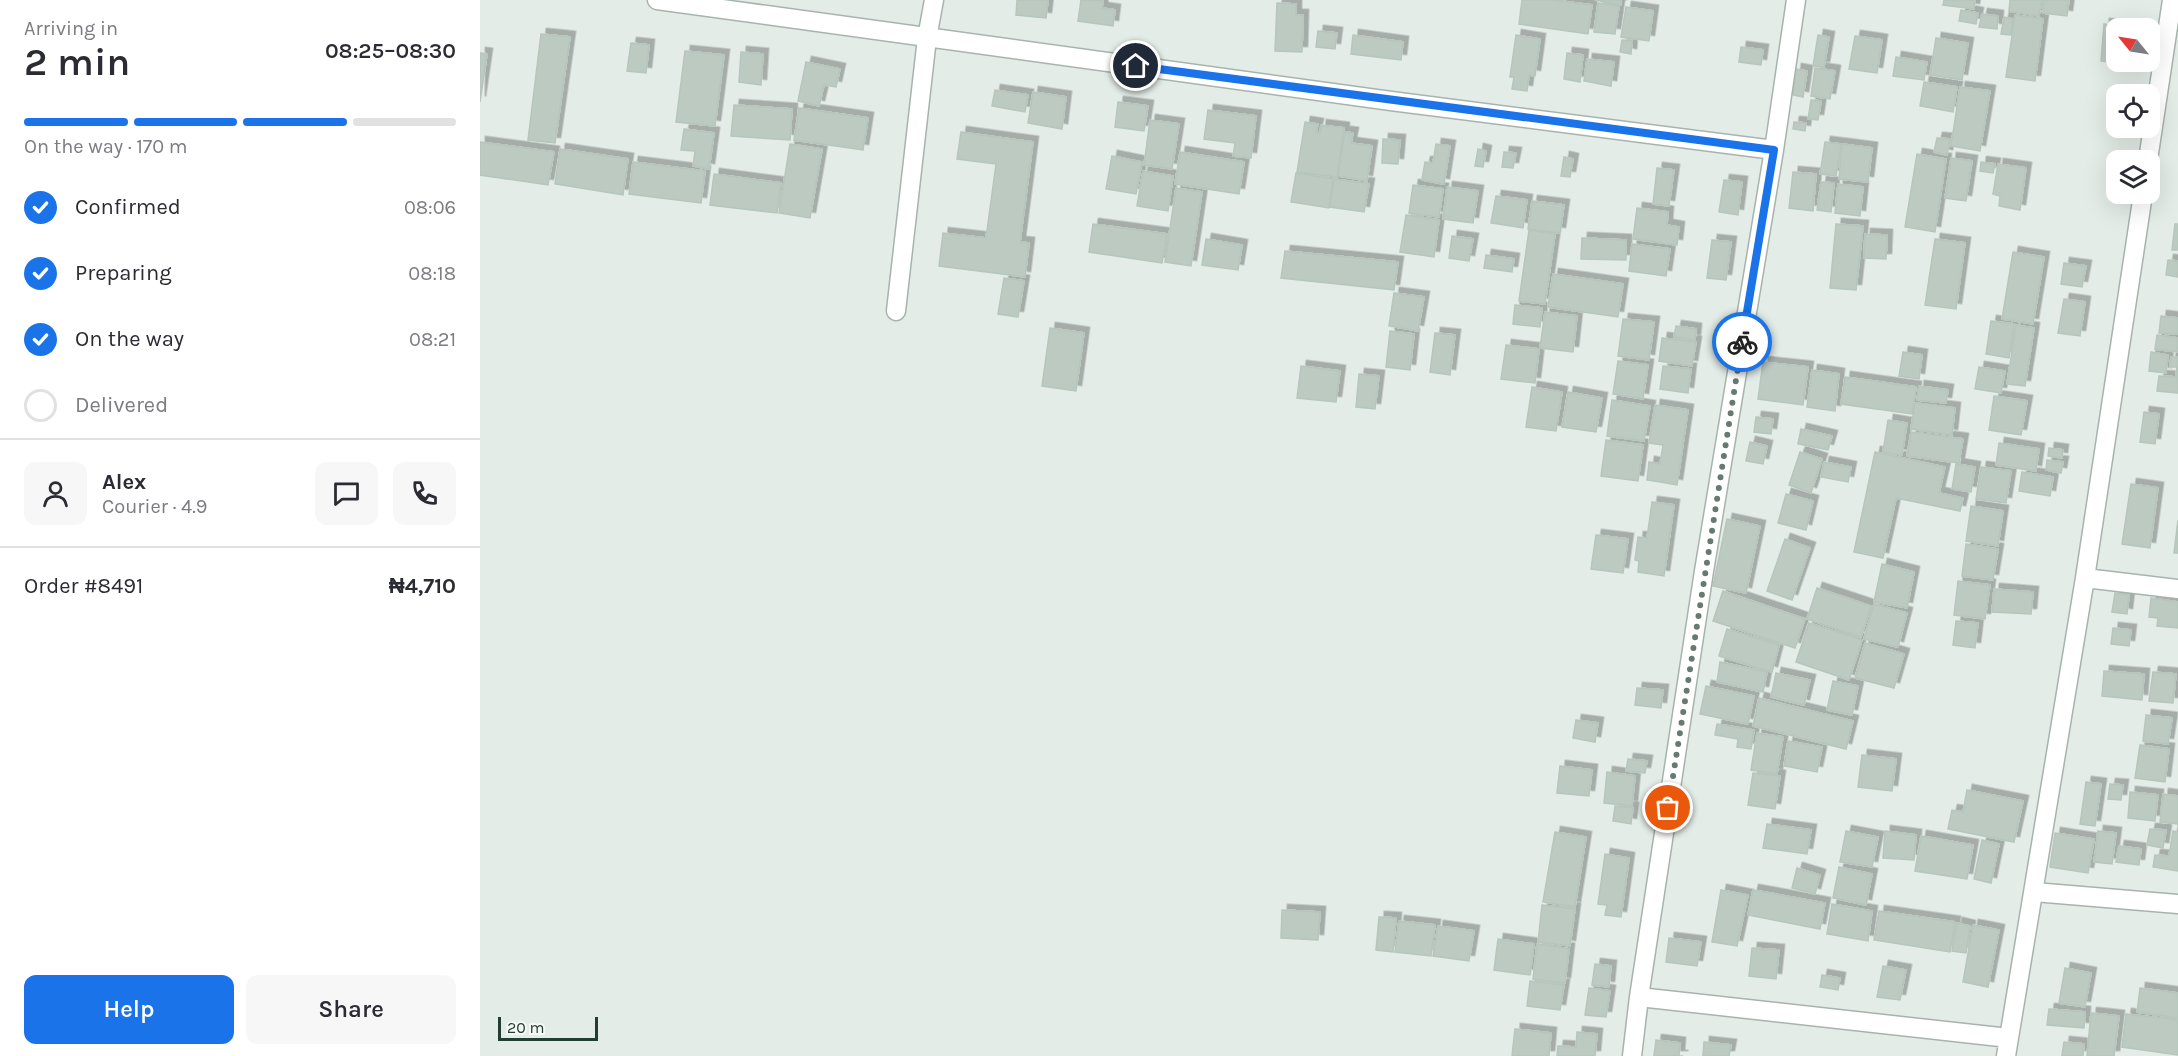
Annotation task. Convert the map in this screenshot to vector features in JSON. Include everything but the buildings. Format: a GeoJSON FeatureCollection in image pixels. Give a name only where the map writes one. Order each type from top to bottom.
{"type":"FeatureCollection","features":[{"type":"Feature","properties":{"kind":"street"},"geometry":{"type":"LineString","coordinates":[[657,0],[1774,150]]}},
{"type":"Feature","properties":{"kind":"street"},"geometry":{"type":"LineString","coordinates":[[896,311],[927,38],[934,0]]}},
{"type":"Feature","properties":{"kind":"street"},"geometry":{"type":"LineString","coordinates":[[1632,1056],[1704,571],[1774,150],[1796,0]]}},
{"type":"Feature","properties":{"kind":"street"},"geometry":{"type":"LineString","coordinates":[[2150,150],[2169,74],[2172,0]]}},
{"type":"Feature","properties":{"kind":"street"},"geometry":{"type":"LineString","coordinates":[[2006,1056],[2085,578],[2141,204]]}},
{"type":"Feature","properties":{"kind":"street"},"geometry":{"type":"LineString","coordinates":[[2085,578],[2178,590]]}},
{"type":"Feature","properties":{"kind":"street"},"geometry":{"type":"LineString","coordinates":[[2034,892],[2178,904]]}},
{"type":"Feature","properties":{"kind":"street"},"geometry":{"type":"LineString","coordinates":[[1639,997],[2009,1038]]}},
{"type":"Feature","properties":{"kind":"way so far"},"geometry":{"type":"LineString","coordinates":[[1668,808],[1742,342]]}},
{"type":"Feature","properties":{"kind":"route"},"geometry":{"type":"LineString","coordinates":[[1136,66],[1774,150],[1742,342]]}}]}
